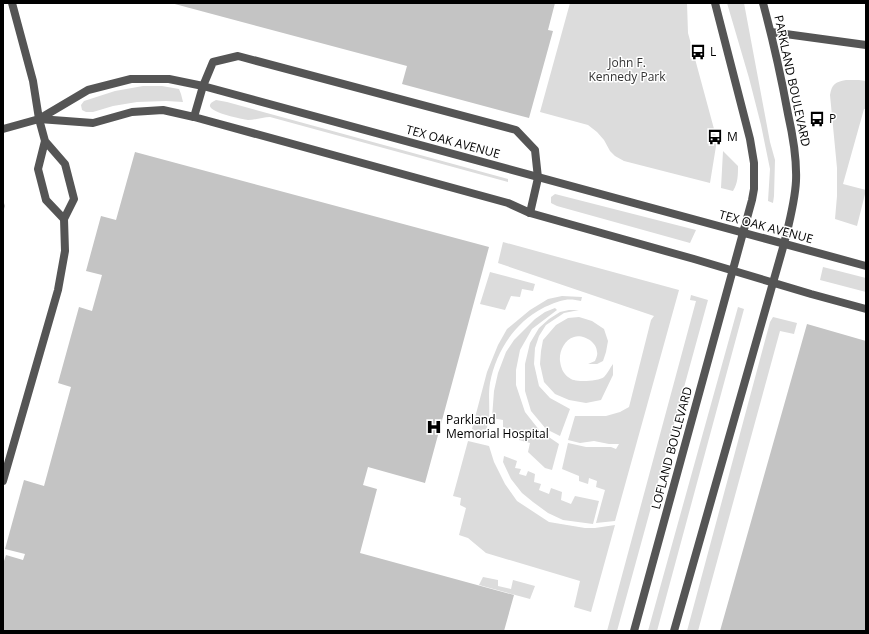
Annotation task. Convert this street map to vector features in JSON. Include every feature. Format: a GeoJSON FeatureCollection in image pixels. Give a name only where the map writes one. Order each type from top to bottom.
{"type":"FeatureCollection","features":[{"type":"Feature","properties":{"kind":"street"},"geometry":{"type":"LineString","coordinates":[[3,481],[58,290],[65,251],[64,219],[74,199],[66,164],[45,141],[39,120],[33,81],[12,3]]}},
{"type":"Feature","properties":{"kind":"street"},"geometry":{"type":"LineString","coordinates":[[715,3],[750,139],[754,163],[754,189],[752,200],[733,271]]}},
{"type":"Feature","properties":{"kind":"street","name":"PARKLAND BOULEVARD"},"geometry":{"type":"LineString","coordinates":[[762,3],[784,94],[795,150],[796,181],[792,211],[773,282]]}},
{"type":"Feature","properties":{"kind":"street"},"geometry":{"type":"LineString","coordinates":[[770,32],[866,45]]}},
{"type":"Feature","properties":{"kind":"street"},"geometry":{"type":"LineString","coordinates":[[194,117],[203,86],[213,62],[238,56],[516,130],[535,150],[538,178],[530,213]]}},
{"type":"Feature","properties":{"kind":"street","name":"TEX OAK AVENUE"},"geometry":{"type":"LineString","coordinates":[[39,120],[88,90],[131,79],[169,79],[203,86],[866,266]]}},
{"type":"Feature","properties":{"kind":"street","name":"TEX OAK AVENUE"},"geometry":{"type":"LineString","coordinates":[[3,129],[39,120],[93,123],[132,112],[163,110],[194,117],[508,203],[530,213],[866,309]]}},
{"type":"Feature","properties":{"kind":"street"},"geometry":{"type":"LineString","coordinates":[[45,141],[38,169],[46,200],[64,219]]}},
{"type":"Feature","properties":{"kind":"street","name":"LOFLAND BOULEVARD"},"geometry":{"type":"LineString","coordinates":[[634,631],[733,271]]}},
{"type":"Feature","properties":{"kind":"street"},"geometry":{"type":"LineString","coordinates":[[674,631],[773,282]]}},
{"type":"Feature","properties":{"kind":"green space","name":"John F. Kennedy Park"},"geometry":{"type":"Polygon","coordinates":[[[570,3],[687,3],[688,33],[717,140],[710,183],[624,161],[610,151],[604,140],[588,125],[540,112],[570,3]]]}},
{"type":"Feature","properties":{"kind":"green space"},"geometry":{"type":"Polygon","coordinates":[[[727,3],[744,3],[770,142],[775,160],[773,203],[768,201],[770,169],[761,125],[727,3]]]}},
{"type":"Feature","properties":{"kind":"green space"},"geometry":{"type":"Polygon","coordinates":[[[846,80],[866,81],[866,109],[864,109],[843,184],[866,190],[857,226],[835,219],[837,168],[830,95],[835,84],[846,80]]]}},
{"type":"Feature","properties":{"kind":"green space"},"geometry":{"type":"Polygon","coordinates":[[[143,86],[162,86],[179,89],[183,102],[137,102],[113,106],[93,112],[86,112],[82,110],[81,105],[84,101],[115,91],[143,86]]]}},
{"type":"Feature","properties":{"kind":"green space"},"geometry":{"type":"Polygon","coordinates":[[[216,100],[508,179],[508,182],[270,117],[248,120],[229,116],[210,107],[216,100]]]}},
{"type":"Feature","properties":{"kind":"green space"},"geometry":{"type":"Polygon","coordinates":[[[723,151],[738,166],[737,182],[733,191],[721,188],[723,151]]]}},
{"type":"Feature","properties":{"kind":"green space"},"geometry":{"type":"Polygon","coordinates":[[[555,194],[696,230],[690,243],[557,206],[551,203],[551,197],[555,194]]]}},
{"type":"Feature","properties":{"kind":"green space"},"geometry":{"type":"Polygon","coordinates":[[[503,242],[679,290],[615,521],[596,523],[605,490],[596,487],[597,481],[589,478],[588,484],[579,481],[579,476],[562,469],[568,443],[586,447],[611,447],[616,449],[619,444],[594,441],[580,443],[568,440],[575,416],[606,416],[620,412],[629,407],[651,320],[654,316],[498,263],[503,242]]]}},
{"type":"Feature","properties":{"kind":"green space"},"geometry":{"type":"Polygon","coordinates":[[[823,267],[866,278],[866,292],[820,280],[823,267]]]}},
{"type":"Feature","properties":{"kind":"green space"},"geometry":{"type":"Polygon","coordinates":[[[490,272],[535,284],[533,291],[522,289],[520,297],[511,296],[505,310],[480,304],[490,272]]]}},
{"type":"Feature","properties":{"kind":"green space"},"geometry":{"type":"Polygon","coordinates":[[[691,295],[708,300],[617,631],[607,631],[696,301],[690,300],[691,295]]]}},
{"type":"Feature","properties":{"kind":"green space"},"geometry":{"type":"Polygon","coordinates":[[[562,296],[582,297],[581,301],[565,300],[543,308],[523,322],[508,340],[493,371],[489,392],[489,420],[484,434],[472,429],[487,372],[498,345],[507,329],[530,310],[548,299],[562,296]]]}},
{"type":"Feature","properties":{"kind":"green space"},"geometry":{"type":"Polygon","coordinates":[[[738,307],[744,309],[657,631],[648,631],[738,307]]]}},
{"type":"Feature","properties":{"kind":"green space"},"geometry":{"type":"Polygon","coordinates":[[[555,308],[557,310],[532,329],[520,350],[516,370],[516,385],[525,412],[540,431],[559,444],[552,470],[545,468],[528,452],[530,443],[519,440],[520,432],[503,427],[503,420],[492,418],[494,391],[498,373],[506,352],[514,340],[535,319],[545,312],[555,308]]]}},
{"type":"Feature","properties":{"kind":"green space"},"geometry":{"type":"Polygon","coordinates":[[[579,310],[564,313],[546,325],[539,336],[535,348],[534,364],[539,386],[550,398],[570,409],[560,436],[546,429],[531,411],[525,391],[525,364],[530,343],[539,328],[560,312],[579,310]]]}},
{"type":"Feature","properties":{"kind":"green space"},"geometry":{"type":"Polygon","coordinates":[[[579,317],[592,321],[604,329],[608,341],[606,352],[603,361],[597,364],[588,364],[595,361],[597,356],[595,345],[585,338],[578,336],[574,337],[567,341],[560,354],[560,364],[562,370],[572,379],[577,381],[589,381],[604,377],[613,364],[613,375],[601,400],[586,403],[569,400],[555,394],[544,382],[540,364],[543,340],[556,325],[568,318],[579,317]]]}},
{"type":"Feature","properties":{"kind":"green space"},"geometry":{"type":"Polygon","coordinates":[[[773,317],[797,323],[794,334],[780,331],[698,631],[687,631],[770,322],[773,317]]]}},
{"type":"Feature","properties":{"kind":"green space"},"geometry":{"type":"Polygon","coordinates":[[[468,441],[489,446],[494,462],[505,484],[517,501],[549,522],[585,528],[615,525],[591,612],[574,607],[580,581],[486,553],[468,538],[459,535],[466,508],[460,505],[461,498],[453,496],[468,441]]]}},
{"type":"Feature","properties":{"kind":"green space"},"geometry":{"type":"Polygon","coordinates":[[[504,456],[517,461],[515,468],[521,469],[519,474],[526,476],[528,471],[535,474],[534,482],[541,484],[539,490],[549,494],[551,488],[562,492],[561,500],[571,504],[575,496],[599,501],[593,524],[563,520],[548,513],[533,502],[522,493],[511,479],[503,462],[504,456]]]}},
{"type":"Feature","properties":{"kind":"green space"},"geometry":{"type":"Polygon","coordinates":[[[483,577],[498,580],[498,586],[511,589],[513,580],[535,586],[530,599],[479,585],[483,577]]]}},
{"type":"Feature","properties":{"kind":"building"},"geometry":{"type":"Polygon","coordinates":[[[171,3],[555,3],[548,30],[553,31],[529,118],[402,84],[407,66],[171,3]]]}},
{"type":"Feature","properties":{"kind":"building","name":"Parkland Memorial Hospital"},"geometry":{"type":"Polygon","coordinates":[[[135,152],[489,247],[425,483],[368,467],[363,485],[377,489],[360,553],[514,595],[504,631],[3,631],[3,564],[6,555],[23,560],[25,554],[5,549],[24,480],[44,486],[71,387],[58,383],[79,307],[92,311],[102,275],[86,271],[101,216],[116,220],[135,152]]]}},
{"type":"Feature","properties":{"kind":"building"},"geometry":{"type":"Polygon","coordinates":[[[3,200],[5,206],[3,212],[3,200]]]}},
{"type":"Feature","properties":{"kind":"building"},"geometry":{"type":"Polygon","coordinates":[[[807,324],[866,341],[866,631],[720,631],[807,324]]]}},
{"type":"Feature","properties":{"kind":"place","name":"L"},"geometry":{"type":"Point","coordinates":[698,52]}},
{"type":"Feature","properties":{"kind":"place","name":"P"},"geometry":{"type":"Point","coordinates":[817,119]}},
{"type":"Feature","properties":{"kind":"place","name":"M"},"geometry":{"type":"Point","coordinates":[715,137]}},
{"type":"Feature","properties":{"kind":"place","name":"Parkland Memorial Hospital"},"geometry":{"type":"Point","coordinates":[434,427]}}]}
